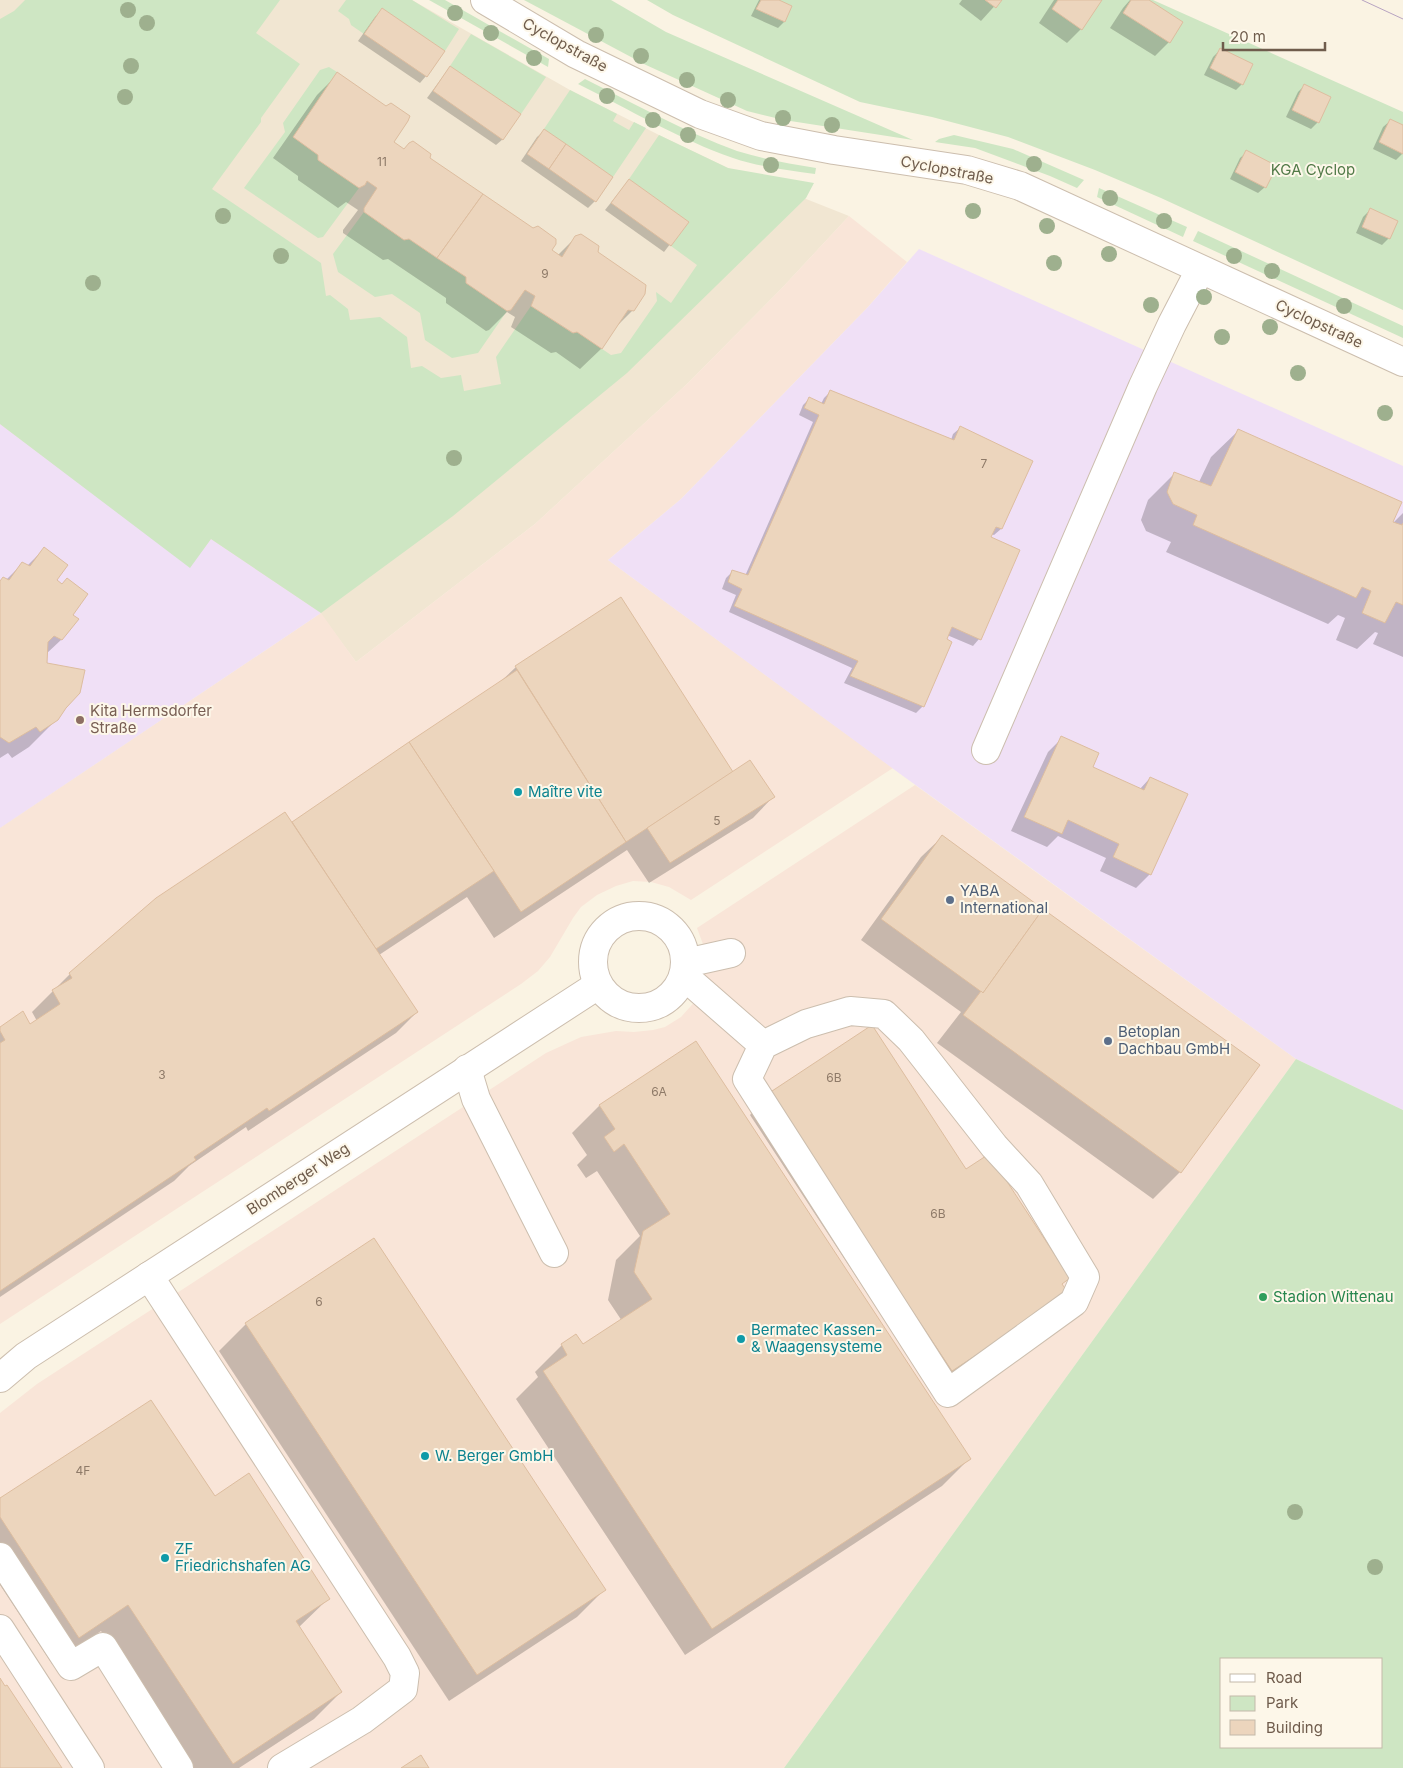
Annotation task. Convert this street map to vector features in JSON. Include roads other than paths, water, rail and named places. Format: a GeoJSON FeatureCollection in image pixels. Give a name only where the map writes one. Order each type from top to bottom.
{"type":"FeatureCollection","features":[{"type":"Feature","properties":{"kind":"street","name":"Cyclopstraße"},"geometry":{"type":"LineString","coordinates":[[485,0],[576,54],[700,114],[761,136],[834,150],[967,170],[1020,186],[1403,362]]}},
{"type":"Feature","properties":{"kind":"street"},"geometry":{"type":"LineString","coordinates":[[986,750],[1143,386],[1200,270]]}},
{"type":"Feature","properties":{"kind":"street"},"geometry":{"type":"LineString","coordinates":[[631,916],[646,916],[660,920],[672,929],[680,939],[685,950],[685,969],[677,990],[666,1001],[652,1007],[636,1009],[621,1005],[608,997],[598,984],[593,970],[593,956],[597,942],[606,930],[617,921],[631,916]]}},
{"type":"Feature","properties":{"kind":"street"},"geometry":{"type":"LineString","coordinates":[[685,969],[731,953]]}},
{"type":"Feature","properties":{"kind":"street"},"geometry":{"type":"LineString","coordinates":[[685,969],[763,1045]]}},
{"type":"Feature","properties":{"kind":"street","name":"Blomberger Weg"},"geometry":{"type":"LineString","coordinates":[[0,1378],[26,1356],[598,984]]}},
{"type":"Feature","properties":{"kind":"street"},"geometry":{"type":"LineString","coordinates":[[850,1011],[884,1014],[911,1040],[994,1146],[1029,1184],[1085,1276],[1074,1302],[948,1393],[747,1080],[763,1045],[806,1024],[850,1011]]}},
{"type":"Feature","properties":{"kind":"street"},"geometry":{"type":"LineString","coordinates":[[467,1069],[476,1099],[554,1253]]}},
{"type":"Feature","properties":{"kind":"street"},"geometry":{"type":"LineString","coordinates":[[149,1276],[397,1657],[405,1673],[403,1689],[362,1720],[282,1768]]}},
{"type":"Feature","properties":{"kind":"street"},"geometry":{"type":"LineString","coordinates":[[0,1557],[72,1666],[102,1647],[179,1768]]}},
{"type":"Feature","properties":{"kind":"street"},"geometry":{"type":"LineString","coordinates":[[0,1629],[90,1768]]}},
{"type":"Feature","properties":{"kind":"tram line"},"geometry":{"type":"LineString","coordinates":[[1362,0],[1403,19]]}},
{"type":"Feature","properties":{"kind":"place","name":"Kita Hermsdorfer Straße"},"geometry":{"type":"Point","coordinates":[80,720]}},
{"type":"Feature","properties":{"kind":"place","name":"Maître vite"},"geometry":{"type":"Point","coordinates":[518,792]}},
{"type":"Feature","properties":{"kind":"place","name":"YABA International"},"geometry":{"type":"Point","coordinates":[950,900]}},
{"type":"Feature","properties":{"kind":"place","name":"Betoplan Dachbau GmbH"},"geometry":{"type":"Point","coordinates":[1108,1041]}},
{"type":"Feature","properties":{"kind":"place","name":"Stadion Wittenau"},"geometry":{"type":"Point","coordinates":[1263,1297]}},
{"type":"Feature","properties":{"kind":"place","name":"Bermatec Kassen- & Waagensysteme"},"geometry":{"type":"Point","coordinates":[741,1339]}},
{"type":"Feature","properties":{"kind":"place","name":"W. Berger GmbH"},"geometry":{"type":"Point","coordinates":[425,1456]}},
{"type":"Feature","properties":{"kind":"place","name":"ZF Friedrichshafen AG"},"geometry":{"type":"Point","coordinates":[165,1558]}},
{"type":"Feature","properties":{"kind":"park label","name":"KGA Cyclop"},"geometry":{"type":"Point","coordinates":[1313,170]}}]}
